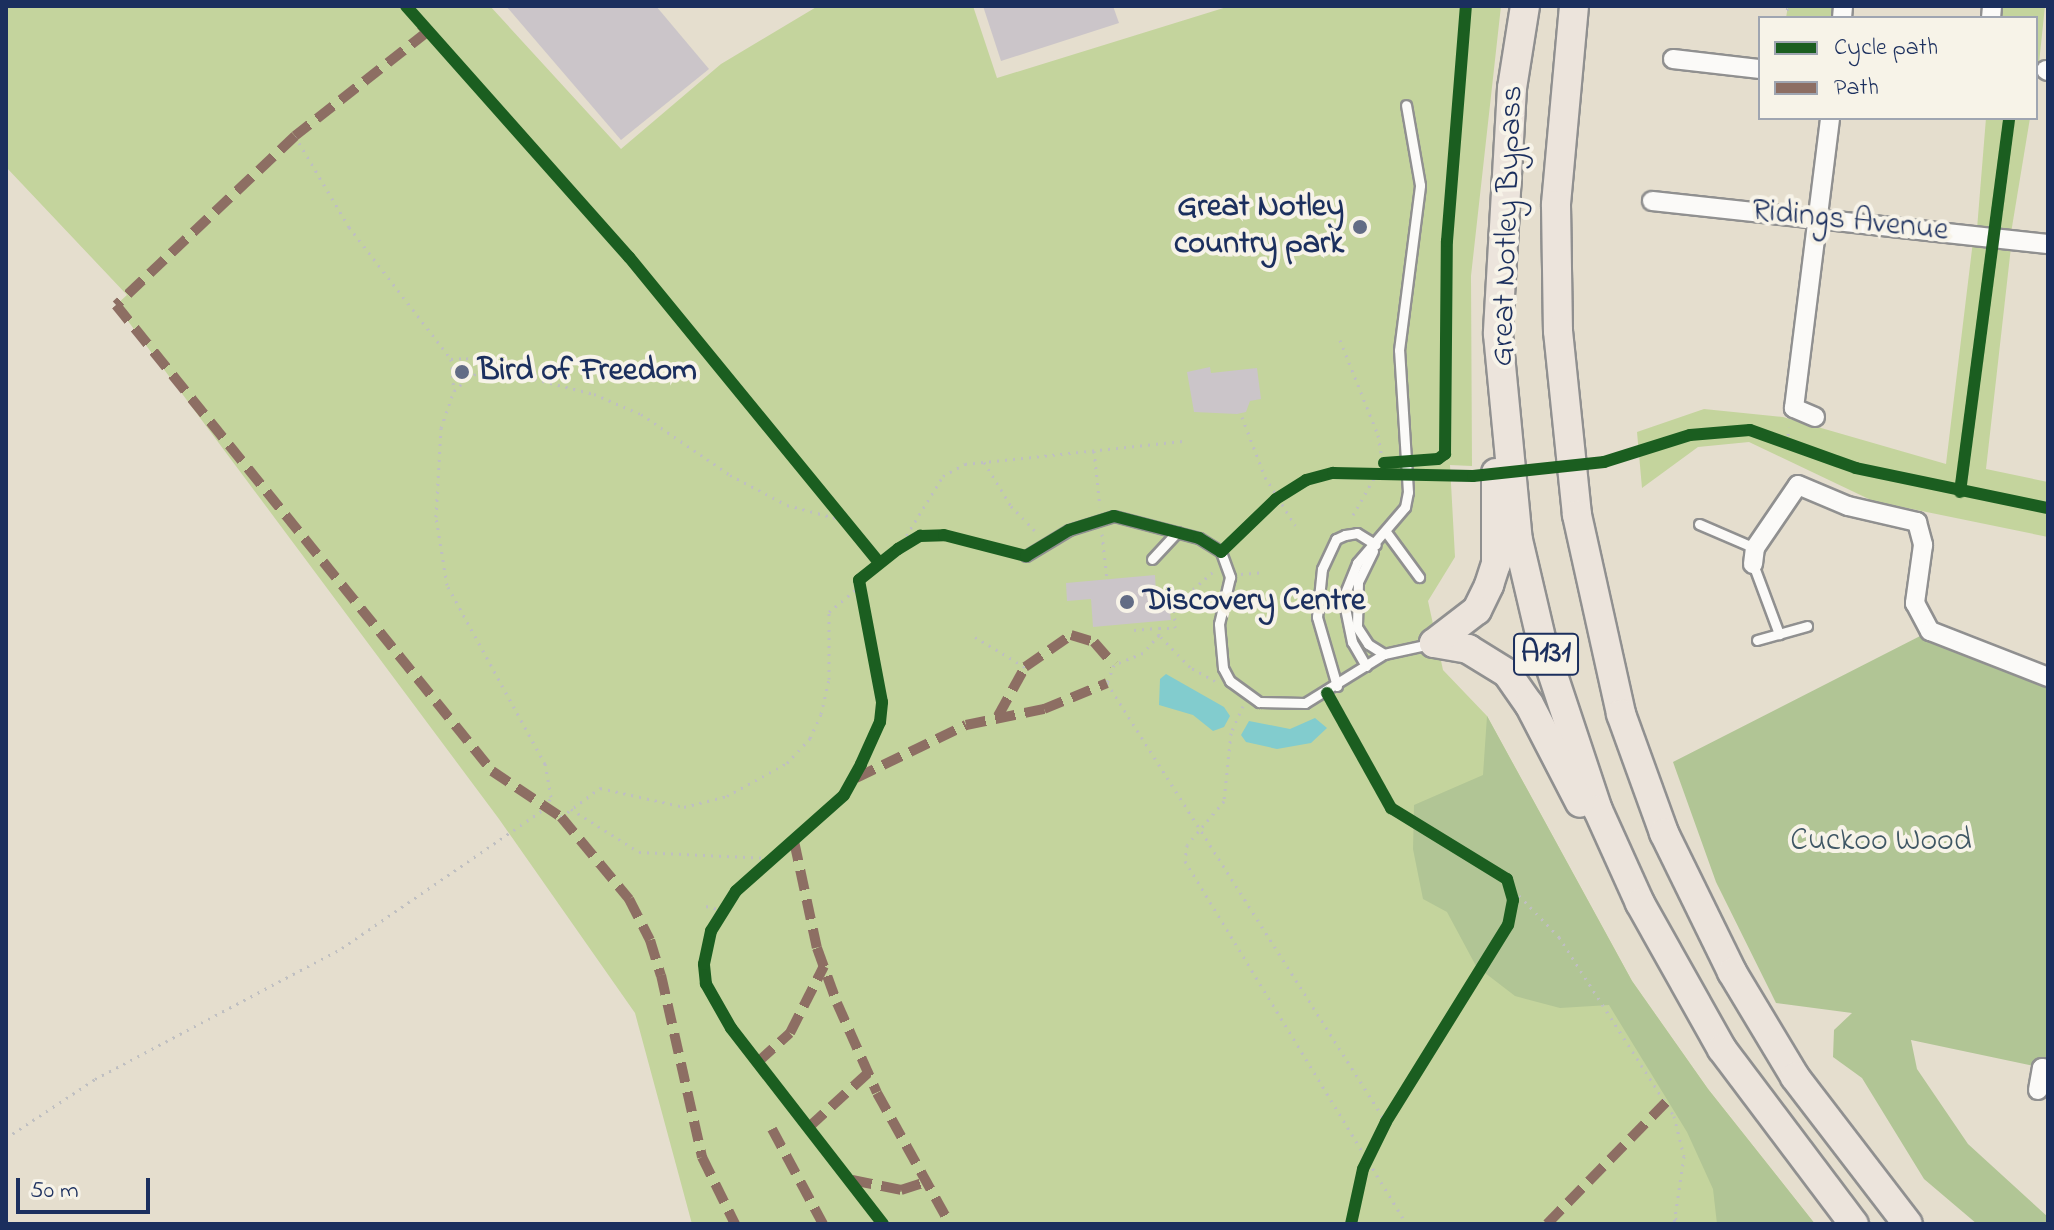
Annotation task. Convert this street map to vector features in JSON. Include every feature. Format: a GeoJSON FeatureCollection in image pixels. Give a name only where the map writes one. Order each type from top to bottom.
{"type":"FeatureCollection","features":[{"type":"Feature","properties":{"kind":"highway","name":"Great Notley Bypass"},"geometry":{"type":"LineString","coordinates":[[1525,6],[1512,88],[1498,334],[1518,540],[1539,627],[1598,810],[1640,903],[1722,1049],[1854,1224]]}},
{"type":"Feature","properties":{"kind":"highway","name":"Great Notley Bypass"},"geometry":{"type":"LineString","coordinates":[[1574,6],[1556,205],[1558,331],[1577,515],[1621,714],[1664,833],[1732,972],[1795,1077],[1908,1224]]}},
{"type":"Feature","properties":{"kind":"highway"},"geometry":{"type":"LineString","coordinates":[[1434,643],[1477,610],[1496,564],[1498,334]]}},
{"type":"Feature","properties":{"kind":"highway"},"geometry":{"type":"LineString","coordinates":[[1434,643],[1468,649],[1507,673],[1640,903]]}},
{"type":"Feature","properties":{"kind":"street"},"geometry":{"type":"LineString","coordinates":[[1673,59],[1758,69]]}},
{"type":"Feature","properties":{"kind":"street"},"geometry":{"type":"LineString","coordinates":[[1815,417],[1794,408],[1830,120]]}},
{"type":"Feature","properties":{"kind":"street","name":"Ridings Avenue"},"geometry":{"type":"LineString","coordinates":[[1652,201],[1818,216],[2048,244]]}},
{"type":"Feature","properties":{"kind":"street"},"geometry":{"type":"LineString","coordinates":[[1754,556],[1798,485],[1848,506],[1917,522],[1923,545],[1915,603],[1930,631],[2048,677]]}},
{"type":"Feature","properties":{"kind":"street"},"geometry":{"type":"LineString","coordinates":[[2038,1090],[2042,1068],[2048,1069]]}},
{"type":"Feature","properties":{"kind":"lane"},"geometry":{"type":"LineString","coordinates":[[1366,666],[1352,642],[1343,598],[1357,563],[1376,545],[1405,507],[1407,469],[1399,350],[1420,185],[1406,105]]}},
{"type":"Feature","properties":{"kind":"lane"},"geometry":{"type":"LineString","coordinates":[[1026,556],[1101,517],[1177,532],[1221,552],[1230,577],[1219,639],[1230,681],[1259,702],[1305,703],[1337,686],[1384,654],[1434,643]]}},
{"type":"Feature","properties":{"kind":"lane"},"geometry":{"type":"LineString","coordinates":[[1699,524],[1754,556],[1779,634]]}},
{"type":"Feature","properties":{"kind":"lane"},"geometry":{"type":"LineString","coordinates":[[1152,559],[1177,532]]}},
{"type":"Feature","properties":{"kind":"lane"},"geometry":{"type":"LineString","coordinates":[[1386,532],[1419,577]]}},
{"type":"Feature","properties":{"kind":"lane"},"geometry":{"type":"LineString","coordinates":[[1337,686],[1317,617],[1322,569],[1336,539],[1345,535],[1357,533],[1376,545]]}},
{"type":"Feature","properties":{"kind":"lane"},"geometry":{"type":"LineString","coordinates":[[1376,545],[1355,601],[1357,627],[1368,644],[1384,654]]}},
{"type":"Feature","properties":{"kind":"lane"},"geometry":{"type":"LineString","coordinates":[[1757,640],[1807,626]]}},
{"type":"Feature","properties":{"kind":"path"},"geometry":{"type":"LineString","coordinates":[[6,1138],[95,1079],[342,948],[533,818],[551,797],[545,764],[447,585],[436,517],[441,428],[454,391],[451,359],[349,227],[295,136]]}},
{"type":"Feature","properties":{"kind":"path"},"geometry":{"type":"LineString","coordinates":[[1340,340],[1378,435],[1372,470],[1353,515]]}},
{"type":"Feature","properties":{"kind":"path"},"geometry":{"type":"LineString","coordinates":[[451,359],[466,358],[488,367],[594,394],[641,414],[730,475],[787,505],[851,526]]}},
{"type":"Feature","properties":{"kind":"path"},"geometry":{"type":"LineString","coordinates":[[454,391],[488,367]]}},
{"type":"Feature","properties":{"kind":"path"},"geometry":{"type":"LineString","coordinates":[[1242,417],[1272,502],[1295,525]]}},
{"type":"Feature","properties":{"kind":"path"},"geometry":{"type":"LineString","coordinates":[[1774,438],[1800,448]]}},
{"type":"Feature","properties":{"kind":"path"},"geometry":{"type":"LineString","coordinates":[[893,552],[943,476],[965,464],[1183,441]]}},
{"type":"Feature","properties":{"kind":"path"},"geometry":{"type":"LineString","coordinates":[[984,462],[1011,506],[1047,544]]}},
{"type":"Feature","properties":{"kind":"path"},"geometry":{"type":"LineString","coordinates":[[1372,470],[1407,469]]}},
{"type":"Feature","properties":{"kind":"path"},"geometry":{"type":"LineString","coordinates":[[1272,502],[1296,487]]}},
{"type":"Feature","properties":{"kind":"path"},"geometry":{"type":"LineString","coordinates":[[827,497],[851,526]]}},
{"type":"Feature","properties":{"kind":"path"},"geometry":{"type":"LineString","coordinates":[[893,552],[920,536]]}},
{"type":"Feature","properties":{"kind":"path"},"geometry":{"type":"LineString","coordinates":[[1163,600],[1181,600],[1219,566]]}},
{"type":"Feature","properties":{"kind":"path"},"geometry":{"type":"LineString","coordinates":[[1230,577],[1265,572]]}},
{"type":"Feature","properties":{"kind":"path"},"geometry":{"type":"LineString","coordinates":[[561,817],[600,788],[684,807],[737,792],[787,763],[810,738],[821,714],[829,679],[829,612],[861,587]]}},
{"type":"Feature","properties":{"kind":"path"},"geometry":{"type":"LineString","coordinates":[[1134,630],[1175,628],[1174,599]]}},
{"type":"Feature","properties":{"kind":"path"},"geometry":{"type":"LineString","coordinates":[[1159,628],[1159,635],[1143,653],[1114,665],[1107,683],[1386,1122]]}},
{"type":"Feature","properties":{"kind":"path"},"geometry":{"type":"LineString","coordinates":[[1159,635],[1190,667],[1219,683],[1230,681]]}},
{"type":"Feature","properties":{"kind":"path"},"geometry":{"type":"LineString","coordinates":[[975,637],[1025,667]]}},
{"type":"Feature","properties":{"kind":"path"},"geometry":{"type":"LineString","coordinates":[[1249,696],[1231,733],[1224,801],[1187,845],[1185,861],[1407,1224]]}},
{"type":"Feature","properties":{"kind":"path"},"geometry":{"type":"LineString","coordinates":[[571,809],[639,852],[772,858]]}},
{"type":"Feature","properties":{"kind":"path"},"geometry":{"type":"LineString","coordinates":[[755,873],[783,850]]}},
{"type":"Feature","properties":{"kind":"path"},"geometry":{"type":"LineString","coordinates":[[1494,871],[1559,937],[1674,1116],[1684,1156],[1674,1224]]}},
{"type":"Feature","properties":{"kind":"path"},"geometry":{"type":"LineString","coordinates":[[1508,884],[1511,912]]}},
{"type":"Feature","properties":{"kind":"path"},"geometry":{"type":"LineString","coordinates":[[706,906],[723,910]]}},
{"type":"Feature","properties":{"kind":"path"},"geometry":{"type":"LineString","coordinates":[[1380,1135],[1394,1109]]}},
{"type":"Feature","properties":{"kind":"path"},"geometry":{"type":"LineString","coordinates":[[1360,1183],[1373,1149]]}},
{"type":"Feature","properties":{"kind":"path"},"geometry":{"type":"LineString","coordinates":[[1675,1218],[1683,1224]]}},
{"type":"Feature","properties":{"kind":"green space","name":"Great Notley country park"},"geometry":{"type":"Polygon","coordinates":[[[6,6],[490,6],[621,149],[721,64],[818,6],[973,6],[997,78],[1230,6],[1501,6],[1471,276],[1472,466],[1450,465],[1455,557],[1428,601],[1443,670],[1487,716],[1632,981],[1708,1089],[1815,1224],[692,1224],[635,1013],[499,819],[116,305],[127,295],[6,167],[6,6]]]}},
{"type":"Feature","properties":{"kind":"green space"},"geometry":{"type":"Polygon","coordinates":[[[1788,6],[1843,6],[1842,16],[1786,16],[1788,6]]]}},
{"type":"Feature","properties":{"kind":"green space"},"geometry":{"type":"Polygon","coordinates":[[[1996,6],[2045,6],[2038,73],[2038,16],[1995,16],[1996,6]]]}},
{"type":"Feature","properties":{"kind":"green space"},"geometry":{"type":"Polygon","coordinates":[[[1986,120],[2030,120],[2011,233],[1977,229],[1986,120]]]}},
{"type":"Feature","properties":{"kind":"green space"},"geometry":{"type":"Polygon","coordinates":[[[1973,241],[2011,247],[1986,469],[2048,482],[2048,537],[1873,501],[1749,442],[1698,447],[1642,488],[1637,432],[1704,409],[1783,417],[1946,464],[1973,241]]]}},
{"type":"Feature","properties":{"kind":"green space","name":"Cuckoo Wood"},"geometry":{"type":"Polygon","coordinates":[[[1928,632],[2048,681],[2048,1069],[1911,1040],[1917,1069],[1968,1144],[2048,1217],[2048,1224],[1977,1224],[1924,1179],[1862,1078],[1833,1057],[1834,1030],[1852,1013],[1776,1003],[1716,882],[1673,762],[1928,632]]]}},
{"type":"Feature","properties":{"kind":"green space"},"geometry":{"type":"Polygon","coordinates":[[[1487,716],[1632,981],[1708,1089],[1815,1224],[1717,1224],[1713,1189],[1687,1132],[1609,1005],[1560,1008],[1515,996],[1476,966],[1447,912],[1423,899],[1413,849],[1414,805],[1483,775],[1487,716]]]}},
{"type":"Feature","properties":{"kind":"water"},"geometry":{"type":"Polygon","coordinates":[[[1166,674],[1224,707],[1230,716],[1224,727],[1213,731],[1193,715],[1159,705],[1160,679],[1166,674]]]}},
{"type":"Feature","properties":{"kind":"water"},"geometry":{"type":"Polygon","coordinates":[[[1315,718],[1327,728],[1311,743],[1277,749],[1246,742],[1241,735],[1249,721],[1290,729],[1315,718]]]}},
{"type":"Feature","properties":{"kind":"building"},"geometry":{"type":"Polygon","coordinates":[[[506,6],[656,6],[709,69],[621,140],[506,6]]]}},
{"type":"Feature","properties":{"kind":"building"},"geometry":{"type":"Polygon","coordinates":[[[983,6],[1113,6],[1119,23],[1001,61],[983,6]]]}},
{"type":"Feature","properties":{"kind":"building"},"geometry":{"type":"Polygon","coordinates":[[[1210,367],[1211,373],[1257,368],[1261,399],[1250,401],[1246,412],[1237,414],[1194,412],[1187,372],[1210,367]]]}},
{"type":"Feature","properties":{"kind":"building","name":"Discovery Centre"},"geometry":{"type":"Polygon","coordinates":[[[1155,575],[1156,592],[1162,591],[1163,604],[1169,603],[1171,620],[1093,627],[1091,599],[1067,601],[1066,583],[1155,575]]]}},
{"type":"Feature","properties":{"kind":"marked path"},"geometry":{"type":"LineString","coordinates":[[421,25],[427,32],[295,136],[116,305],[492,771],[561,817],[629,899],[650,940],[661,975],[702,1157],[735,1224]]}},
{"type":"Feature","properties":{"kind":"marked path"},"geometry":{"type":"LineString","coordinates":[[998,716],[1025,667],[1071,635],[1094,642],[1114,665]]}},
{"type":"Feature","properties":{"kind":"marked path"},"geometry":{"type":"LineString","coordinates":[[856,778],[966,725],[1044,709],[1107,683]]}},
{"type":"Feature","properties":{"kind":"marked path"},"geometry":{"type":"LineString","coordinates":[[794,841],[817,948],[837,1003],[877,1093],[950,1224]]}},
{"type":"Feature","properties":{"kind":"marked path"},"geometry":{"type":"LineString","coordinates":[[758,1062],[790,1033],[824,966]]}},
{"type":"Feature","properties":{"kind":"marked path"},"geometry":{"type":"LineString","coordinates":[[809,1127],[868,1073]]}},
{"type":"Feature","properties":{"kind":"marked path"},"geometry":{"type":"LineString","coordinates":[[1547,1224],[1667,1101]]}},
{"type":"Feature","properties":{"kind":"marked path"},"geometry":{"type":"LineString","coordinates":[[772,1129],[823,1224]]}},
{"type":"Feature","properties":{"kind":"marked path"},"geometry":{"type":"LineString","coordinates":[[852,1180],[901,1190],[926,1182]]}},
{"type":"Feature","properties":{"kind":"cycle path"},"geometry":{"type":"LineString","coordinates":[[406,6],[629,257],[878,561]]}},
{"type":"Feature","properties":{"kind":"cycle path"},"geometry":{"type":"LineString","coordinates":[[1384,463],[1438,459],[1445,454],[1447,241],[1466,6]]}},
{"type":"Feature","properties":{"kind":"cycle path"},"geometry":{"type":"LineString","coordinates":[[1960,492],[2009,120]]}},
{"type":"Feature","properties":{"kind":"cycle path"},"geometry":{"type":"LineString","coordinates":[[883,1224],[731,1028],[706,984],[704,964],[711,931],[736,891],[844,795],[861,764],[880,722],[882,702],[859,580],[898,549],[920,536],[944,535],[1026,556],[1069,530],[1114,516],[1199,538],[1221,552],[1276,499],[1306,480],[1333,473],[1473,476],[1604,462],[1690,435],[1750,430],[1856,468],[2048,508]]}},
{"type":"Feature","properties":{"kind":"cycle path"},"geometry":{"type":"LineString","coordinates":[[1327,693],[1391,808],[1507,879],[1513,900],[1508,925],[1386,1122],[1363,1169],[1351,1224]]}},
{"type":"Feature","properties":{"kind":"place","name":"Great Notley country park"},"geometry":{"type":"Point","coordinates":[1360,227]}},
{"type":"Feature","properties":{"kind":"place","name":"Bird of Freedom"},"geometry":{"type":"Point","coordinates":[462,372]}},
{"type":"Feature","properties":{"kind":"place","name":"Discovery Centre"},"geometry":{"type":"Point","coordinates":[1127,602]}}]}
